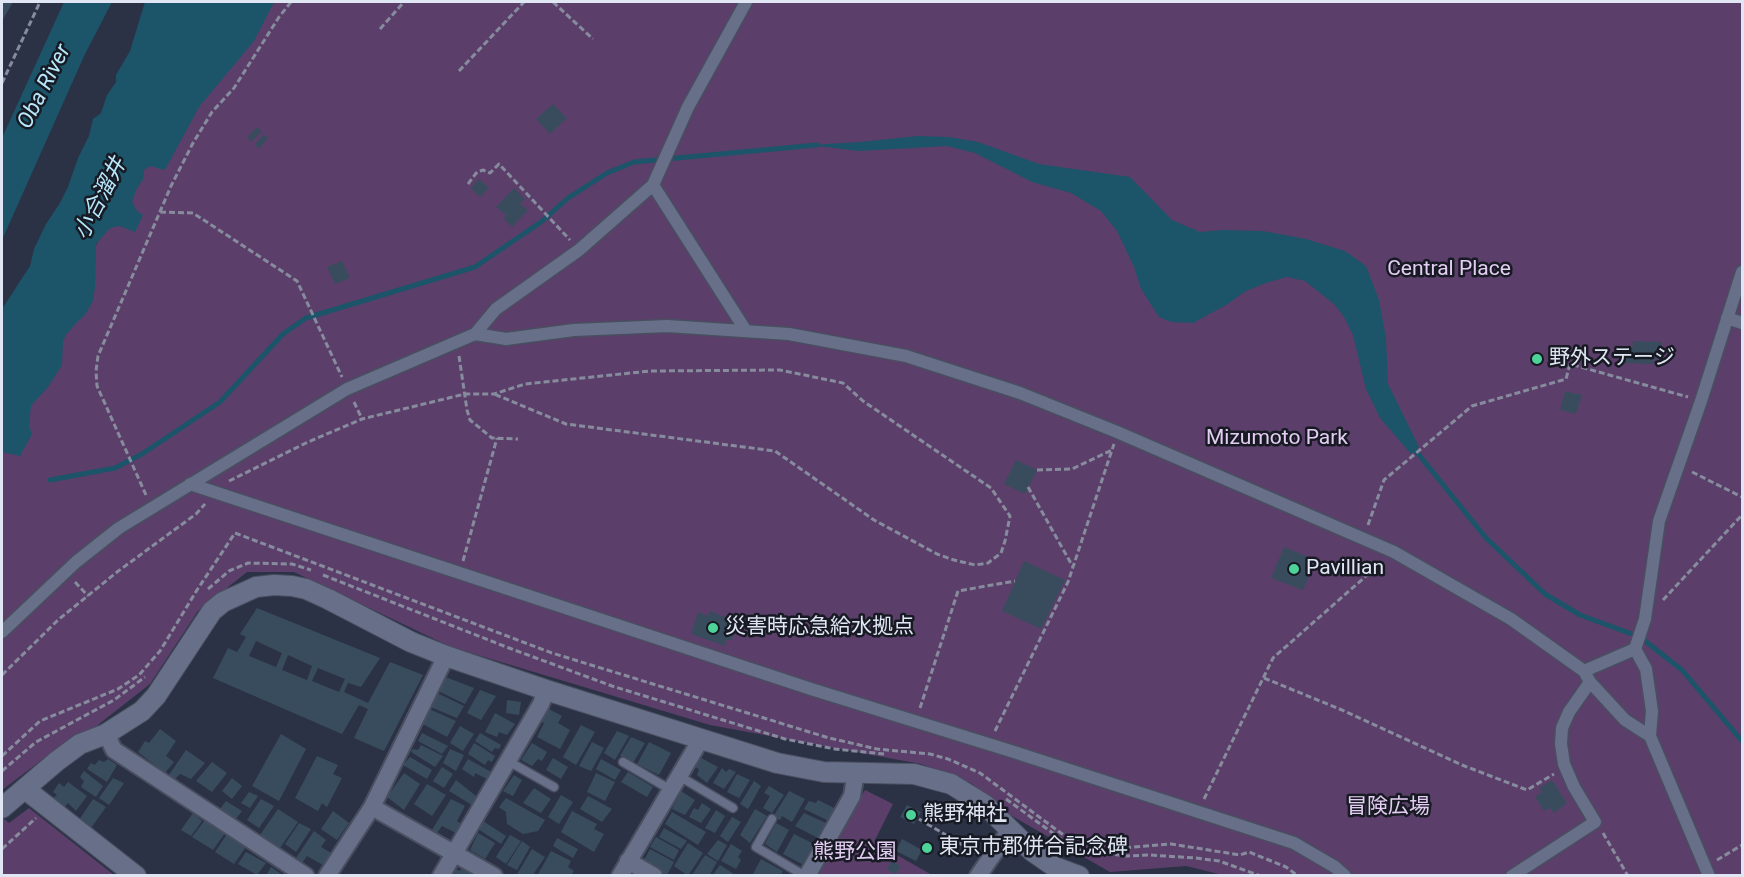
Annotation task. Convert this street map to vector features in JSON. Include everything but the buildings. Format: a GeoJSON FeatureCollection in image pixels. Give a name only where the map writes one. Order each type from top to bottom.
{"type":"FeatureCollection","features":[{"type":"Feature","properties":{"kind":"street"},"geometry":{"type":"LineString","coordinates":[[2,632],[65,572],[119,528],[347,389],[475,334],[496,309],[579,250],[653,185],[688,107],[746,2]]}},
{"type":"Feature","properties":{"kind":"street"},"geometry":{"type":"LineString","coordinates":[[653,185],[746,331]]}},
{"type":"Feature","properties":{"kind":"street"},"geometry":{"type":"LineString","coordinates":[[1512,876],[1595,822],[1574,787],[1566,767],[1561,744],[1562,728],[1587,677],[1635,647],[1644,624],[1659,521],[1743,272]]}},
{"type":"Feature","properties":{"kind":"street"},"geometry":{"type":"LineString","coordinates":[[1727,318],[1743,322]]}},
{"type":"Feature","properties":{"kind":"street"},"geometry":{"type":"LineString","coordinates":[[475,334],[506,339],[574,330],[667,326],[789,334],[906,356],[1020,393],[1117,432],[1394,552],[1510,619],[1587,677],[1625,720],[1650,736]]}},
{"type":"Feature","properties":{"kind":"street"},"geometry":{"type":"LineString","coordinates":[[190,484],[459,574],[1294,843],[1335,867],[1345,876]]}},
{"type":"Feature","properties":{"kind":"street"},"geometry":{"type":"LineString","coordinates":[[2,808],[57,760],[80,744],[106,734],[142,711],[156,696],[212,611],[223,602],[256,587],[292,586],[306,589],[411,642],[446,656],[701,739],[801,768],[824,772],[914,774],[951,784],[976,798],[1032,851],[1055,867],[1079,876]]}},
{"type":"Feature","properties":{"kind":"street"},"geometry":{"type":"LineString","coordinates":[[1635,647],[1646,669],[1652,711],[1650,736],[1707,872]]}},
{"type":"Feature","properties":{"kind":"street"},"geometry":{"type":"LineString","coordinates":[[327,876],[372,807],[446,656]]}},
{"type":"Feature","properties":{"kind":"street"},"geometry":{"type":"LineString","coordinates":[[441,876],[542,704],[546,690]]}},
{"type":"Feature","properties":{"kind":"street"},"geometry":{"type":"LineString","coordinates":[[106,734],[114,750],[306,876]]}},
{"type":"Feature","properties":{"kind":"street"},"geometry":{"type":"LineString","coordinates":[[654,876],[624,868],[701,739]]}},
{"type":"Feature","properties":{"kind":"street"},"geometry":{"type":"LineString","coordinates":[[806,876],[852,796],[856,772]]}},
{"type":"Feature","properties":{"kind":"street"},"geometry":{"type":"LineString","coordinates":[[25,789],[136,876]]}},
{"type":"Feature","properties":{"kind":"street"},"geometry":{"type":"LineString","coordinates":[[372,807],[494,876]]}},
{"type":"Feature","properties":{"kind":"street"},"geometry":{"type":"LineString","coordinates":[[978,876],[1010,830]]}},
{"type":"Feature","properties":{"kind":"lane"},"geometry":{"type":"LineString","coordinates":[[508,761],[554,787]]}},
{"type":"Feature","properties":{"kind":"lane"},"geometry":{"type":"LineString","coordinates":[[623,762],[733,808]]}},
{"type":"Feature","properties":{"kind":"lane"},"geometry":{"type":"LineString","coordinates":[[772,819],[756,847],[806,876]]}},
{"type":"Feature","properties":{"kind":"path"},"geometry":{"type":"LineString","coordinates":[[2,83],[40,2]]}},
{"type":"Feature","properties":{"kind":"path"},"geometry":{"type":"LineString","coordinates":[[152,507],[132,468],[97,386],[98,356],[171,186],[212,112],[234,88],[291,2]]}},
{"type":"Feature","properties":{"kind":"path"},"geometry":{"type":"LineString","coordinates":[[380,29],[404,2]]}},
{"type":"Feature","properties":{"kind":"path"},"geometry":{"type":"LineString","coordinates":[[459,71],[524,2]]}},
{"type":"Feature","properties":{"kind":"path"},"geometry":{"type":"LineString","coordinates":[[553,2],[593,39]]}},
{"type":"Feature","properties":{"kind":"path"},"geometry":{"type":"LineString","coordinates":[[468,184],[477,172],[483,170],[490,173],[499,164],[579,250]]}},
{"type":"Feature","properties":{"kind":"path"},"geometry":{"type":"LineString","coordinates":[[160,212],[193,213],[297,281],[362,419]]}},
{"type":"Feature","properties":{"kind":"path"},"geometry":{"type":"LineString","coordinates":[[456,342],[466,410],[470,420],[492,438],[518,439]]}},
{"type":"Feature","properties":{"kind":"path"},"geometry":{"type":"LineString","coordinates":[[1363,539],[1384,480],[1472,406],[1566,379],[1570,364],[1701,401]]}},
{"type":"Feature","properties":{"kind":"path"},"geometry":{"type":"LineString","coordinates":[[780,370],[843,383],[863,401],[991,488],[1010,516],[1005,542],[1001,552],[988,563],[975,565],[954,560],[937,554],[874,520],[775,451],[566,424],[494,394],[525,384],[650,371],[780,370]]}},
{"type":"Feature","properties":{"kind":"path"},"geometry":{"type":"LineString","coordinates":[[989,744],[1068,582],[1117,432]]}},
{"type":"Feature","properties":{"kind":"path"},"geometry":{"type":"LineString","coordinates":[[459,574],[497,438]]}},
{"type":"Feature","properties":{"kind":"path"},"geometry":{"type":"LineString","coordinates":[[1037,470],[1072,469],[1112,450]]}},
{"type":"Feature","properties":{"kind":"path"},"geometry":{"type":"LineString","coordinates":[[1679,466],[1743,497]]}},
{"type":"Feature","properties":{"kind":"path"},"geometry":{"type":"LineString","coordinates":[[1028,487],[1073,567]]}},
{"type":"Feature","properties":{"kind":"path"},"geometry":{"type":"LineString","coordinates":[[1644,624],[1743,515]]}},
{"type":"Feature","properties":{"kind":"path"},"geometry":{"type":"LineString","coordinates":[[1198,812],[1273,658],[1394,552]]}},
{"type":"Feature","properties":{"kind":"path"},"geometry":{"type":"LineString","coordinates":[[65,572],[88,596]]}},
{"type":"Feature","properties":{"kind":"path"},"geometry":{"type":"LineString","coordinates":[[916,721],[958,591],[1015,581]]}},
{"type":"Feature","properties":{"kind":"path"},"geometry":{"type":"LineString","coordinates":[[1264,678],[1342,710],[1461,765],[1527,790],[1566,767]]}},
{"type":"Feature","properties":{"kind":"path"},"geometry":{"type":"LineString","coordinates":[[2,849],[41,814]]}},
{"type":"Feature","properties":{"kind":"path"},"geometry":{"type":"LineString","coordinates":[[920,819],[988,860]]}},
{"type":"Feature","properties":{"kind":"path"},"geometry":{"type":"LineString","coordinates":[[1595,822],[1628,876]]}},
{"type":"Feature","properties":{"kind":"path"},"geometry":{"type":"LineString","coordinates":[[1707,872],[1743,844]]}},
{"type":"Feature","properties":{"kind":"green space","name":"Mizumoto Park"},"geometry":{"type":"Polygon","coordinates":[[[231,2],[1742,2],[1742,875],[1227,876],[1186,866],[1110,872],[1012,816],[971,783],[921,764],[710,725],[451,647],[294,572],[247,572],[198,611],[150,684],[94,728],[51,753],[2,790],[2,422],[33,359],[231,2]]]}},
{"type":"Feature","properties":{"kind":"green space","name":"熊野公園"},"geometry":{"type":"Polygon","coordinates":[[[865,790],[893,804],[874,842],[932,875],[816,876],[865,790]]]}},
{"type":"Feature","properties":{"kind":"green space"},"geometry":{"type":"Polygon","coordinates":[[[29,808],[114,875],[2,875],[2,819],[9,823],[29,808]]]}},
{"type":"Feature","properties":{"kind":"water","name":"Oba River"},"geometry":{"type":"Polygon","coordinates":[[[64,2],[112,2],[85,54],[2,240],[2,138],[64,2]]]}},
{"type":"Feature","properties":{"kind":"water","name":"小合溜井"},"geometry":{"type":"Polygon","coordinates":[[[145,2],[274,2],[254,41],[199,107],[165,170],[150,166],[144,170],[143,179],[132,202],[137,211],[143,215],[135,232],[119,226],[114,227],[109,229],[96,244],[93,301],[85,315],[66,335],[63,341],[62,365],[48,387],[31,406],[29,426],[32,434],[20,456],[2,452],[2,309],[30,266],[34,249],[46,224],[68,187],[89,136],[93,119],[101,113],[107,95],[116,82],[116,75],[130,51],[145,2]]]}},
{"type":"Feature","properties":{"kind":"water"},"geometry":{"type":"Polygon","coordinates":[[[918,136],[949,137],[978,142],[1039,164],[1130,177],[1172,220],[1200,232],[1263,231],[1306,239],[1345,251],[1366,266],[1379,300],[1386,338],[1388,384],[1419,447],[1411,454],[1380,418],[1366,389],[1353,335],[1344,317],[1335,305],[1305,281],[1287,277],[1266,283],[1246,291],[1193,323],[1171,322],[1159,317],[1141,289],[1134,267],[1117,231],[1101,211],[1071,193],[1032,182],[975,153],[947,146],[859,151],[810,145],[918,136]]]}},
{"type":"Feature","properties":{"kind":"waterway"},"geometry":{"type":"LineString","coordinates":[[50,480],[115,468],[142,454],[220,402],[283,334],[306,318],[475,267],[541,222],[568,198],[607,173],[634,162],[817,145]]}},
{"type":"Feature","properties":{"kind":"waterway"},"geometry":{"type":"LineString","coordinates":[[1411,445],[1486,538],[1545,594],[1580,615],[1640,637],[1682,670],[1742,741]]}},
{"type":"Feature","properties":{"kind":"place","name":"野外ステージ"},"geometry":{"type":"Point","coordinates":[1537,359]}},
{"type":"Feature","properties":{"kind":"place","name":"Pavillian"},"geometry":{"type":"Point","coordinates":[1294,569]}},
{"type":"Feature","properties":{"kind":"place","name":"災害時応急給水拠点"},"geometry":{"type":"Point","coordinates":[713,628]}},
{"type":"Feature","properties":{"kind":"place","name":"熊野神社"},"geometry":{"type":"Point","coordinates":[911,815]}},
{"type":"Feature","properties":{"kind":"place","name":"東京市郡併合記念碑"},"geometry":{"type":"Point","coordinates":[927,848]}},
{"type":"Feature","properties":{"kind":"park label","name":"Central Place"},"geometry":{"type":"Point","coordinates":[1449,270]}},
{"type":"Feature","properties":{"kind":"park label","name":"冒険広場"},"geometry":{"type":"Point","coordinates":[1388,808]}}]}
